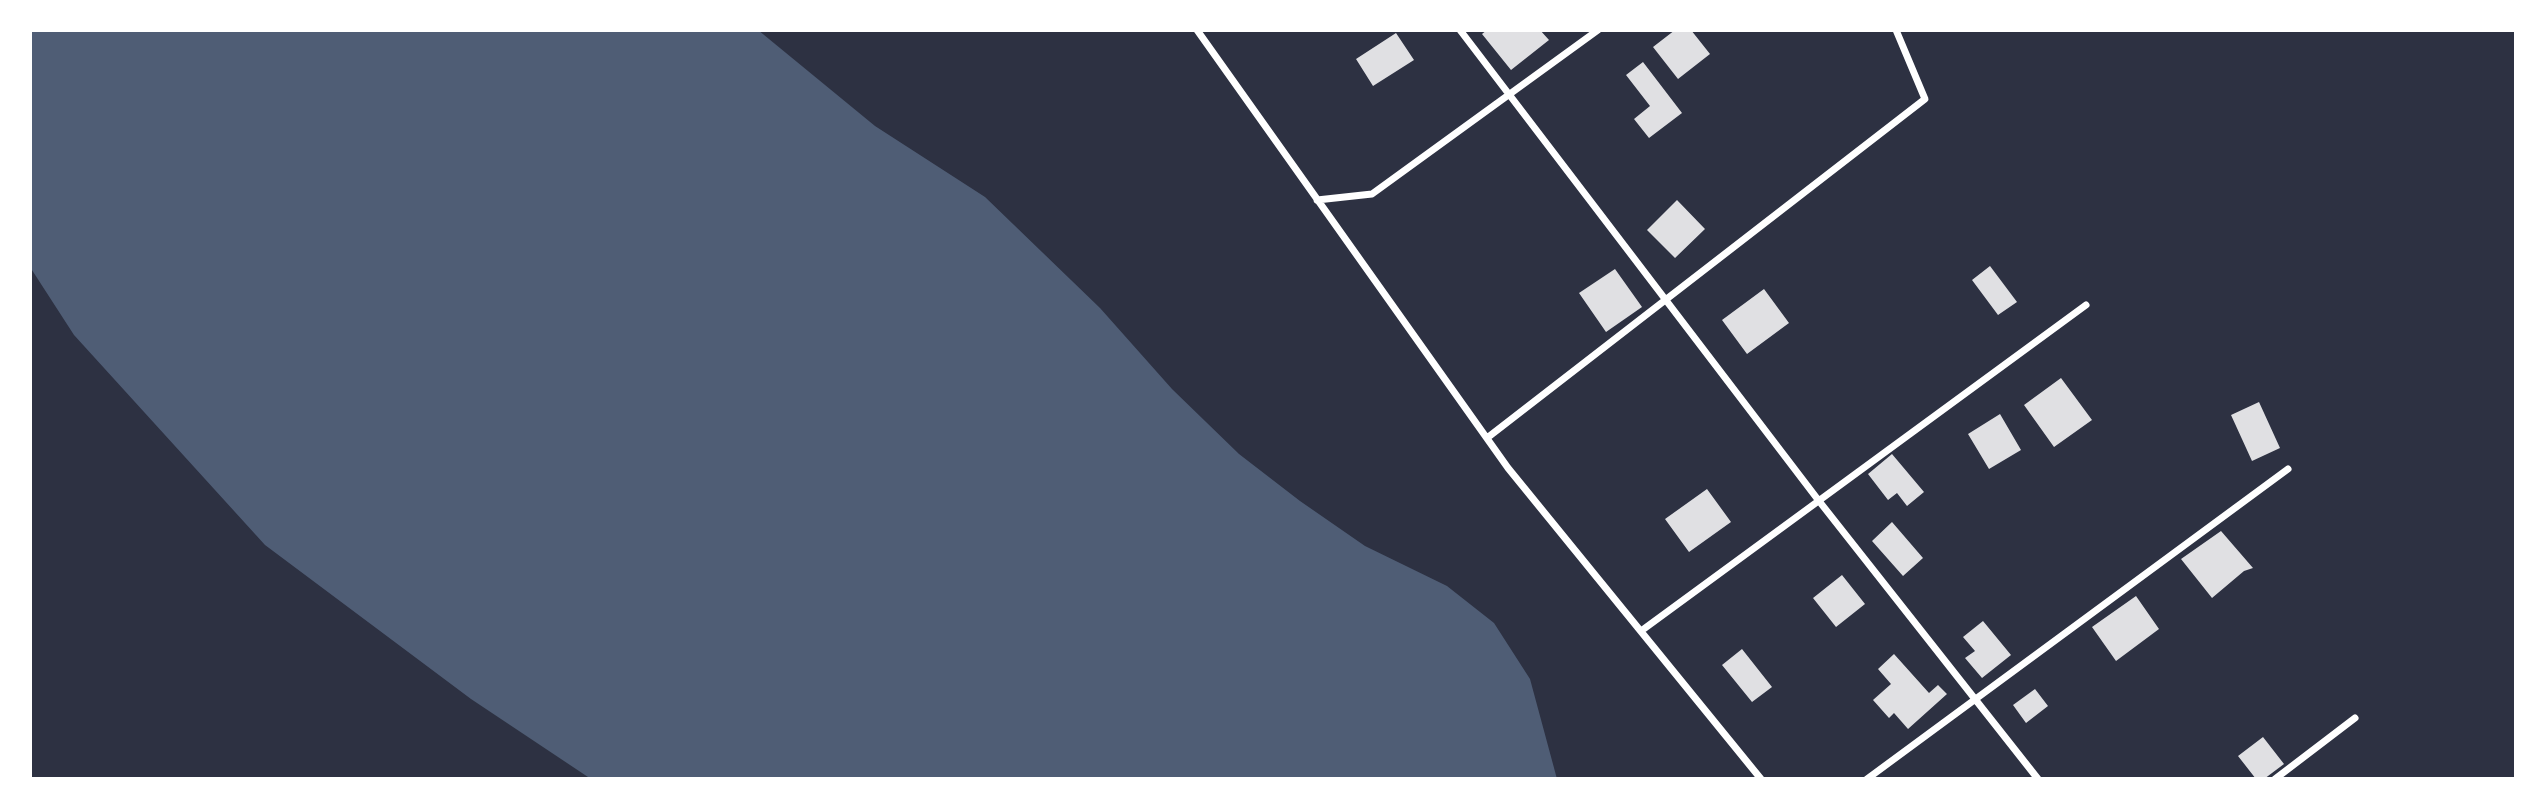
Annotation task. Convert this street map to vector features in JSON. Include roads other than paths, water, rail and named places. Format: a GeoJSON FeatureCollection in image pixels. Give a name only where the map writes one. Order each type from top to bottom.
{"type":"FeatureCollection","features":[{"type":"Feature","properties":{"kind":"street"},"geometry":{"type":"LineString","coordinates":[[1197,30],[1508,468],[1761,779]]}},
{"type":"Feature","properties":{"kind":"street"},"geometry":{"type":"LineString","coordinates":[[1460,30],[1819,501],[2038,779]]}},
{"type":"Feature","properties":{"kind":"street"},"geometry":{"type":"LineString","coordinates":[[1317,200],[1372,194],[1598,30]]}},
{"type":"Feature","properties":{"kind":"street"},"geometry":{"type":"LineString","coordinates":[[1487,438],[1925,99],[1896,30]]}},
{"type":"Feature","properties":{"kind":"street"},"geometry":{"type":"LineString","coordinates":[[1641,631],[2086,305]]}},
{"type":"Feature","properties":{"kind":"street"},"geometry":{"type":"LineString","coordinates":[[1867,779],[2288,469]]}},
{"type":"Feature","properties":{"kind":"street"},"geometry":{"type":"LineString","coordinates":[[2275,779],[2355,718]]}},
{"type":"Feature","properties":{"kind":"water"},"geometry":{"type":"Polygon","coordinates":[[[30,30],[758,30],[875,126],[985,197],[1100,308],[1172,389],[1239,454],[1365,546],[1447,586],[1494,623],[1530,679],[1557,779],[591,779],[471,699],[265,545],[74,335],[30,267],[30,30]]]}}]}
